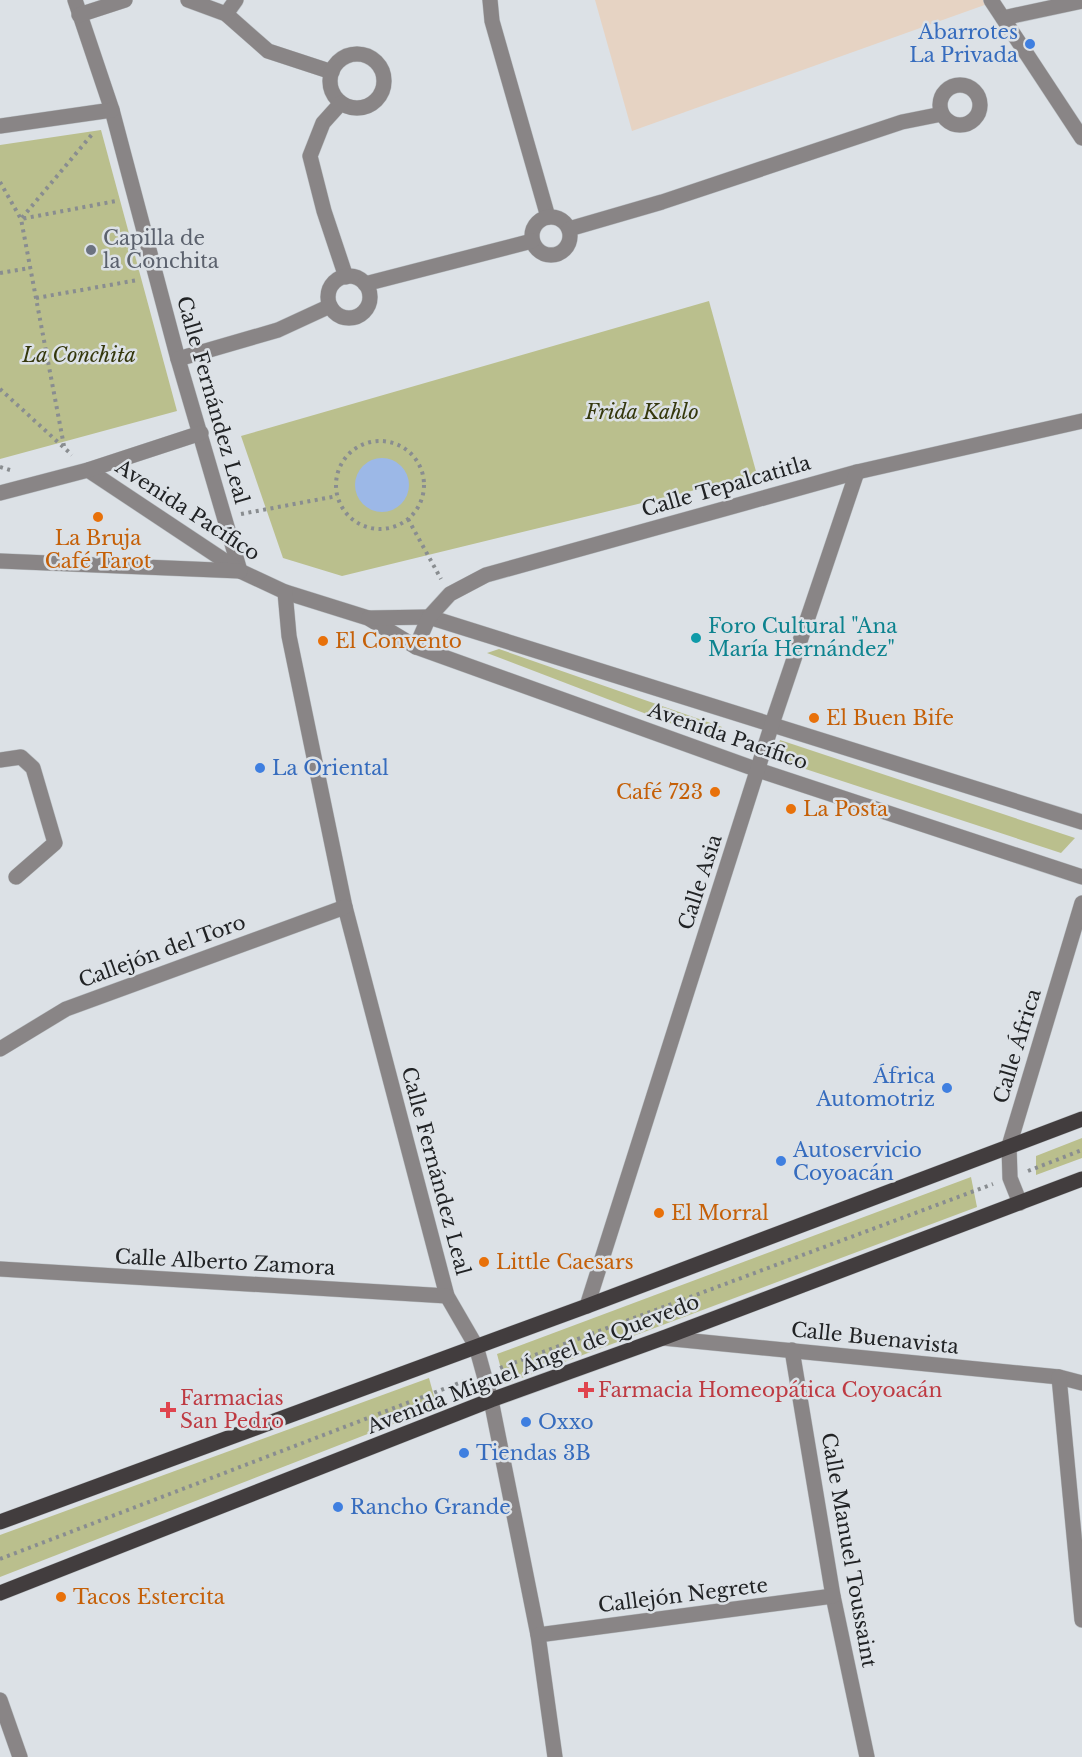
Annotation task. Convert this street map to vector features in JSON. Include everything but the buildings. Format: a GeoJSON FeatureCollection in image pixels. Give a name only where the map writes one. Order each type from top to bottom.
{"type":"FeatureCollection","features":[{"type":"Feature","properties":{"kind":"main road","name":"Avenida Miguel Ángel de Quevedo"},"geometry":{"type":"LineString","coordinates":[[0,1522],[587,1306],[1082,1119]]}},
{"type":"Feature","properties":{"kind":"main road","name":"Avenida Miguel Ángel de Quevedo"},"geometry":{"type":"LineString","coordinates":[[0,1593],[491,1400],[663,1338],[1082,1179]]}},
{"type":"Feature","properties":{"kind":"street"},"geometry":{"type":"LineString","coordinates":[[77,7],[125,0]]}},
{"type":"Feature","properties":{"kind":"street"},"geometry":{"type":"LineString","coordinates":[[188,0],[226,14],[268,51],[332,72]]}},
{"type":"Feature","properties":{"kind":"street"},"geometry":{"type":"LineString","coordinates":[[226,14],[236,0]]}},
{"type":"Feature","properties":{"kind":"street"},"geometry":{"type":"LineString","coordinates":[[490,0],[492,21],[548,217]]}},
{"type":"Feature","properties":{"kind":"street"},"geometry":{"type":"LineString","coordinates":[[991,0],[1082,138]]}},
{"type":"Feature","properties":{"kind":"street"},"geometry":{"type":"LineString","coordinates":[[1003,18],[1082,1]]}},
{"type":"Feature","properties":{"kind":"street","name":"Calle Fernández Leal"},"geometry":{"type":"LineString","coordinates":[[77,7],[112,110],[178,359],[240,571]]}},
{"type":"Feature","properties":{"kind":"street"},"geometry":{"type":"LineString","coordinates":[[352,55],[361,55],[377,62],[384,78],[381,96],[374,102],[358,108],[341,103],[332,89],[332,72],[337,64],[352,55]]}},
{"type":"Feature","properties":{"kind":"street"},"geometry":{"type":"LineString","coordinates":[[341,103],[323,123],[309,156],[324,211],[346,276]]}},
{"type":"Feature","properties":{"kind":"street"},"geometry":{"type":"LineString","coordinates":[[0,126],[112,110]]}},
{"type":"Feature","properties":{"kind":"street"},"geometry":{"type":"LineString","coordinates":[[569,229],[662,202],[902,122],[942,114]]}},
{"type":"Feature","properties":{"kind":"street"},"geometry":{"type":"LineString","coordinates":[[548,217],[560,219],[569,229],[570,241],[567,247],[557,255],[545,255],[535,247],[532,241],[533,228],[541,219],[548,217]]}},
{"type":"Feature","properties":{"kind":"street"},"geometry":{"type":"LineString","coordinates":[[365,284],[532,241]]}},
{"type":"Feature","properties":{"kind":"street"},"geometry":{"type":"LineString","coordinates":[[346,276],[365,284],[370,297],[368,304],[359,315],[345,318],[334,312],[328,300],[330,287],[334,282],[346,276]]}},
{"type":"Feature","properties":{"kind":"street"},"geometry":{"type":"LineString","coordinates":[[178,359],[278,330],[330,306]]}},
{"type":"Feature","properties":{"kind":"street","name":"Calle Tepalcatitla"},"geometry":{"type":"LineString","coordinates":[[416,647],[429,617],[450,594],[486,575],[857,472],[1082,421]]}},
{"type":"Feature","properties":{"kind":"street"},"geometry":{"type":"LineString","coordinates":[[0,493],[88,470],[201,433]]}},
{"type":"Feature","properties":{"kind":"street","name":"Avenida Pacífico"},"geometry":{"type":"LineString","coordinates":[[88,470],[240,571],[285,592],[368,618],[416,647],[758,770],[1082,877]]}},
{"type":"Feature","properties":{"kind":"street","name":"Calle Asia"},"geometry":{"type":"LineString","coordinates":[[587,1306],[772,724],[857,472]]}},
{"type":"Feature","properties":{"kind":"street"},"geometry":{"type":"LineString","coordinates":[[0,561],[240,571]]}},
{"type":"Feature","properties":{"kind":"street","name":"Calle Fernández Leal"},"geometry":{"type":"LineString","coordinates":[[285,592],[289,636],[345,907],[447,1296],[476,1346],[491,1400],[538,1635],[555,1757]]}},
{"type":"Feature","properties":{"kind":"street","name":"Avenida Pacífico"},"geometry":{"type":"LineString","coordinates":[[368,618],[429,617],[1082,822]]}},
{"type":"Feature","properties":{"kind":"street"},"geometry":{"type":"LineString","coordinates":[[0,760],[21,757],[33,768],[55,843],[16,877]]}},
{"type":"Feature","properties":{"kind":"street","name":"Calle África"},"geometry":{"type":"LineString","coordinates":[[1020,1203],[1011,1178],[1009,1146],[1082,903]]}},
{"type":"Feature","properties":{"kind":"street","name":"Callejón del Toro"},"geometry":{"type":"LineString","coordinates":[[0,1049],[66,1009],[345,907]]}},
{"type":"Feature","properties":{"kind":"street","name":"Calle Alberto Zamora"},"geometry":{"type":"LineString","coordinates":[[0,1269],[447,1296]]}},
{"type":"Feature","properties":{"kind":"street","name":"Calle Buenavista"},"geometry":{"type":"LineString","coordinates":[[663,1338],[1059,1377],[1082,1383]]}},
{"type":"Feature","properties":{"kind":"street","name":"Calle Manuel Toussaint"},"geometry":{"type":"LineString","coordinates":[[792,1350],[833,1596],[867,1757]]}},
{"type":"Feature","properties":{"kind":"street"},"geometry":{"type":"LineString","coordinates":[[1059,1377],[1082,1620]]}},
{"type":"Feature","properties":{"kind":"street","name":"Callejón Negrete"},"geometry":{"type":"LineString","coordinates":[[538,1635],[833,1596]]}},
{"type":"Feature","properties":{"kind":"street"},"geometry":{"type":"LineString","coordinates":[[0,1700],[21,1757]]}},
{"type":"Feature","properties":{"kind":"path"},"geometry":{"type":"LineString","coordinates":[[21,219],[112,110]]}},
{"type":"Feature","properties":{"kind":"path"},"geometry":{"type":"LineString","coordinates":[[0,182],[21,219],[64,446]]}},
{"type":"Feature","properties":{"kind":"path"},"geometry":{"type":"LineString","coordinates":[[21,219],[135,198]]}},
{"type":"Feature","properties":{"kind":"path"},"geometry":{"type":"LineString","coordinates":[[0,273],[30,268]]}},
{"type":"Feature","properties":{"kind":"path"},"geometry":{"type":"LineString","coordinates":[[36,298],[156,277]]}},
{"type":"Feature","properties":{"kind":"path"},"geometry":{"type":"LineString","coordinates":[[0,389],[88,470]]}},
{"type":"Feature","properties":{"kind":"path"},"geometry":{"type":"LineString","coordinates":[[376,440],[401,445],[419,462],[424,474],[422,499],[416,510],[397,526],[385,529],[360,524],[350,517],[342,507],[337,495],[338,471],[344,459],[363,443],[376,440]]}},
{"type":"Feature","properties":{"kind":"path"},"geometry":{"type":"LineString","coordinates":[[225,516],[337,495]]}},
{"type":"Feature","properties":{"kind":"path"},"geometry":{"type":"LineString","coordinates":[[408,519],[450,594]]}},
{"type":"Feature","properties":{"kind":"path"},"geometry":{"type":"LineString","coordinates":[[0,1558],[1082,1150]]}},
{"type":"Feature","properties":{"kind":"shaded area"},"geometry":{"type":"Polygon","coordinates":[[[595,0],[991,0],[993,2],[632,131],[595,0]]]}},
{"type":"Feature","properties":{"kind":"green space","name":"La Conchita"},"geometry":{"type":"Polygon","coordinates":[[[101,130],[177,411],[0,459],[0,145],[101,130]]]}},
{"type":"Feature","properties":{"kind":"green space","name":"Frida Kahlo"},"geometry":{"type":"Polygon","coordinates":[[[709,301],[757,475],[342,576],[283,558],[241,436],[709,301]]]}},
{"type":"Feature","properties":{"kind":"green space"},"geometry":{"type":"Polygon","coordinates":[[[499,649],[722,727],[717,741],[487,653],[499,649]]]}},
{"type":"Feature","properties":{"kind":"green space"},"geometry":{"type":"Polygon","coordinates":[[[780,740],[1075,838],[1061,853],[775,759],[780,740]]]}},
{"type":"Feature","properties":{"kind":"green space"},"geometry":{"type":"Polygon","coordinates":[[[1082,1138],[1082,1158],[1036,1175],[1036,1156],[1082,1138]]]}},
{"type":"Feature","properties":{"kind":"green space"},"geometry":{"type":"Polygon","coordinates":[[[971,1177],[977,1207],[505,1384],[497,1354],[971,1177]]]}},
{"type":"Feature","properties":{"kind":"green space"},"geometry":{"type":"Polygon","coordinates":[[[429,1378],[437,1407],[0,1577],[0,1535],[429,1378]]]}},
{"type":"Feature","properties":{"kind":"water"},"geometry":{"type":"Polygon","coordinates":[[[382,458],[392,460],[401,466],[407,475],[409,485],[407,495],[401,504],[392,510],[382,512],[372,510],[363,504],[357,495],[355,485],[357,475],[363,466],[372,460],[382,458]]]}},
{"type":"Feature","properties":{"kind":"place","name":"Abarrotes La Privada"},"geometry":{"type":"Point","coordinates":[1030,44]}},
{"type":"Feature","properties":{"kind":"place","name":"Capilla de la Conchita"},"geometry":{"type":"Point","coordinates":[91,250]}},
{"type":"Feature","properties":{"kind":"place","name":"La Bruja Café Tarot"},"geometry":{"type":"Point","coordinates":[98,517]}},
{"type":"Feature","properties":{"kind":"place","name":"Foro Cultural \"Ana María Hernández\""},"geometry":{"type":"Point","coordinates":[696,638]}},
{"type":"Feature","properties":{"kind":"place","name":"El Convento"},"geometry":{"type":"Point","coordinates":[323,641]}},
{"type":"Feature","properties":{"kind":"place","name":"El Buen Bife"},"geometry":{"type":"Point","coordinates":[814,718]}},
{"type":"Feature","properties":{"kind":"place","name":"La Oriental"},"geometry":{"type":"Point","coordinates":[260,768]}},
{"type":"Feature","properties":{"kind":"place","name":"Café 723"},"geometry":{"type":"Point","coordinates":[715,792]}},
{"type":"Feature","properties":{"kind":"place","name":"La Posta"},"geometry":{"type":"Point","coordinates":[791,809]}},
{"type":"Feature","properties":{"kind":"place","name":"África Automotriz"},"geometry":{"type":"Point","coordinates":[947,1088]}},
{"type":"Feature","properties":{"kind":"place","name":"Autoservicio Coyoacán"},"geometry":{"type":"Point","coordinates":[781,1161]}},
{"type":"Feature","properties":{"kind":"place","name":"El Morral"},"geometry":{"type":"Point","coordinates":[659,1213]}},
{"type":"Feature","properties":{"kind":"place","name":"Little Caesars"},"geometry":{"type":"Point","coordinates":[484,1262]}},
{"type":"Feature","properties":{"kind":"place","name":"Farmacia Homeopática Coyoacán"},"geometry":{"type":"Point","coordinates":[586,1390]}},
{"type":"Feature","properties":{"kind":"place","name":"Farmacias San Pedro"},"geometry":{"type":"Point","coordinates":[168,1410]}},
{"type":"Feature","properties":{"kind":"place","name":"Oxxo"},"geometry":{"type":"Point","coordinates":[526,1422]}},
{"type":"Feature","properties":{"kind":"place","name":"Tiendas 3B"},"geometry":{"type":"Point","coordinates":[464,1453]}},
{"type":"Feature","properties":{"kind":"place","name":"Rancho Grande"},"geometry":{"type":"Point","coordinates":[338,1507]}},
{"type":"Feature","properties":{"kind":"place","name":"Tacos Estercita"},"geometry":{"type":"Point","coordinates":[61,1597]}}]}
